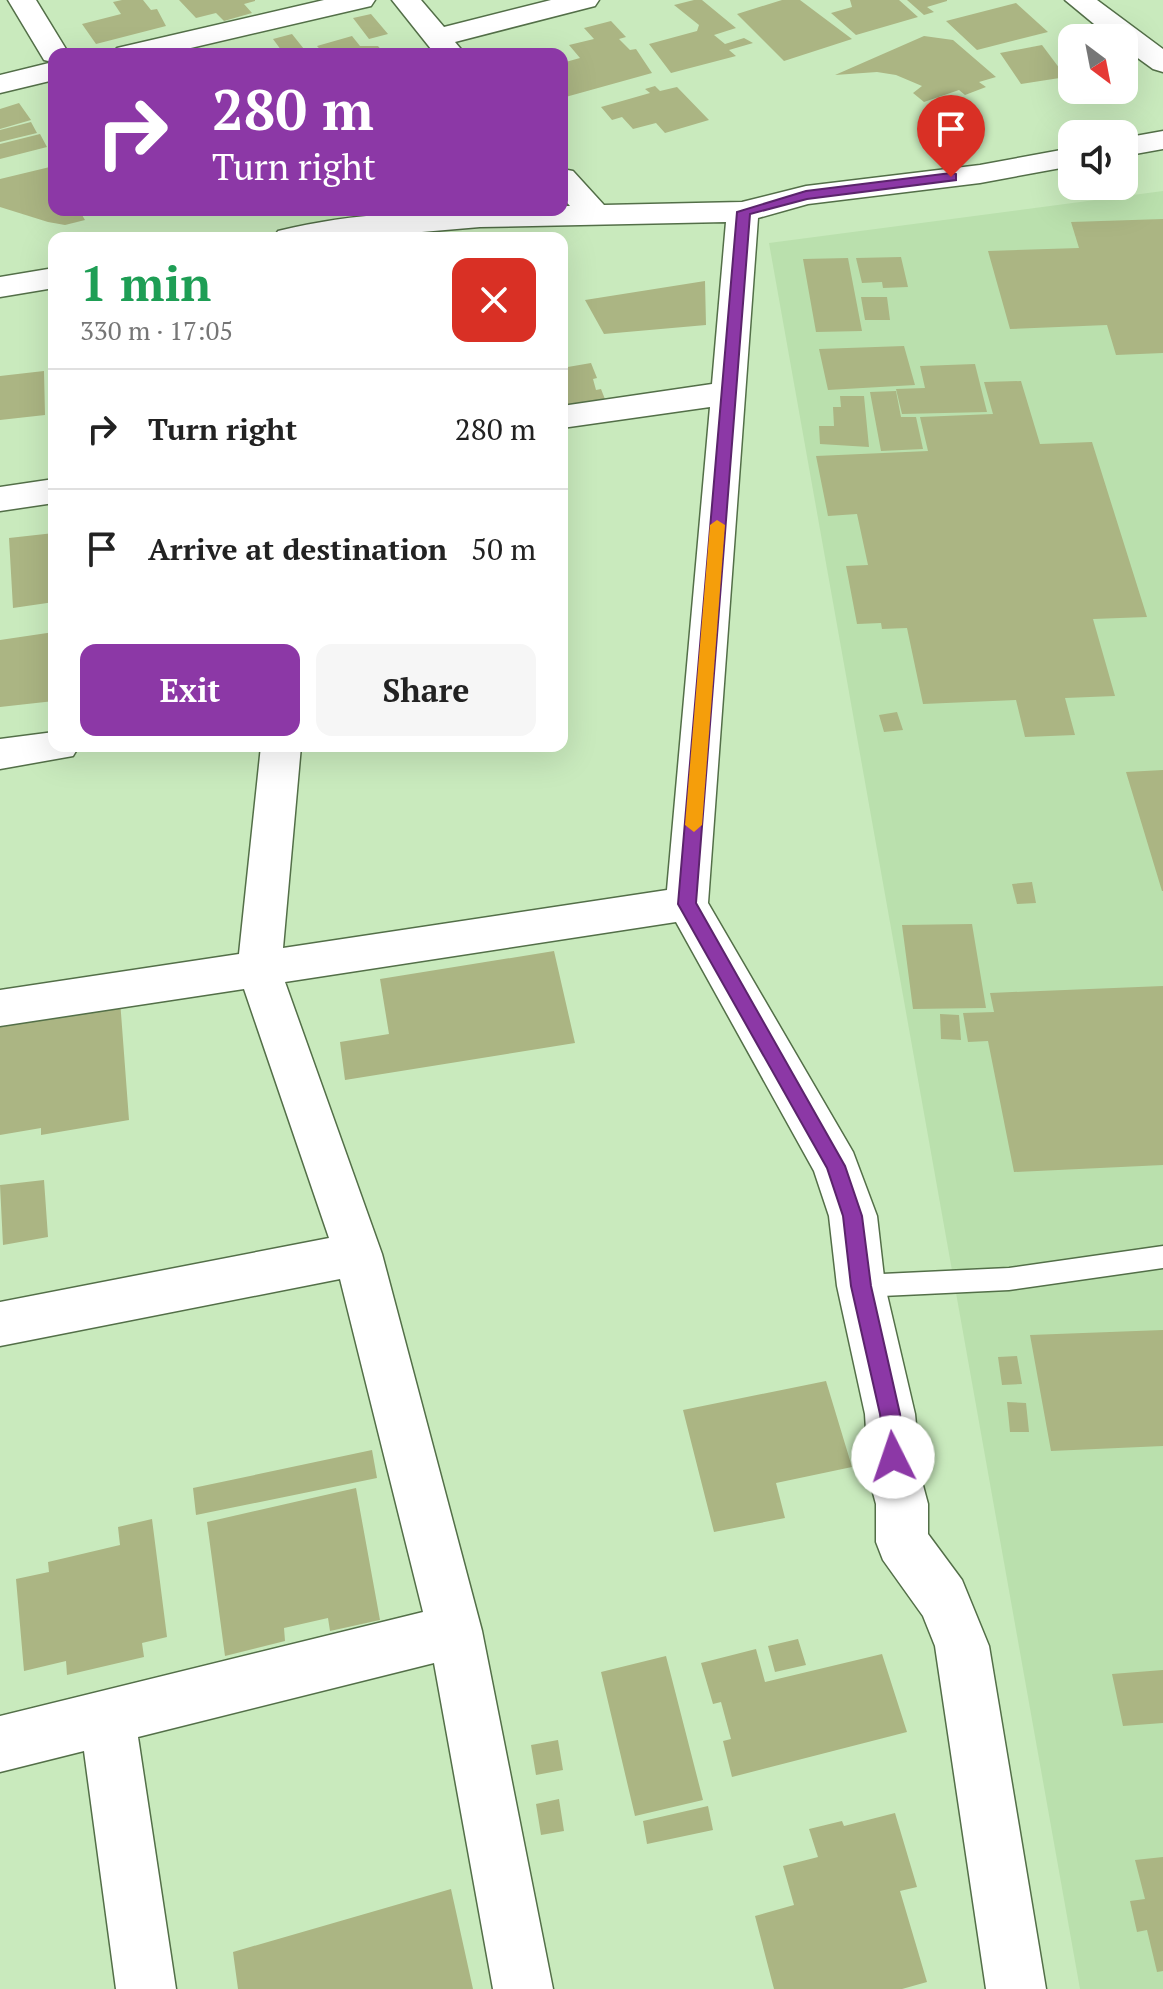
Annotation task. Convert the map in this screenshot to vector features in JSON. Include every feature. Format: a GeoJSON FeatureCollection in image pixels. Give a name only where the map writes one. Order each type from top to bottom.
{"type":"FeatureCollection","features":[{"type":"Feature","properties":{"kind":"street"},"geometry":{"type":"LineString","coordinates":[[22,0],[50,48]]}},
{"type":"Feature","properties":{"kind":"street"},"geometry":{"type":"LineString","coordinates":[[153,48],[361,0]]}},
{"type":"Feature","properties":{"kind":"street"},"geometry":{"type":"LineString","coordinates":[[406,0],[443,46],[585,0]]}},
{"type":"Feature","properties":{"kind":"street"},"geometry":{"type":"LineString","coordinates":[[1079,0],[1163,63]]}},
{"type":"Feature","properties":{"kind":"street"},"geometry":{"type":"LineString","coordinates":[[0,84],[48,72]]}},
{"type":"Feature","properties":{"kind":"street"},"geometry":{"type":"LineString","coordinates":[[1138,144],[1163,140]]}},
{"type":"Feature","properties":{"kind":"street"},"geometry":{"type":"LineString","coordinates":[[326,232],[480,217],[743,212],[806,195],[980,174],[1058,160]]}},
{"type":"Feature","properties":{"kind":"street"},"geometry":{"type":"LineString","coordinates":[[568,185],[597,217]]}},
{"type":"Feature","properties":{"kind":"street"},"geometry":{"type":"LineString","coordinates":[[743,212],[687,904],[836,1166],[853,1216],[861,1286],[890,1414],[895,1478],[902,1504],[902,1542],[943,1599],[962,1646],[1016,1989]]}},
{"type":"Feature","properties":{"kind":"street"},"geometry":{"type":"LineString","coordinates":[[0,287],[48,279]]}},
{"type":"Feature","properties":{"kind":"street"},"geometry":{"type":"LineString","coordinates":[[568,416],[728,393]]}},
{"type":"Feature","properties":{"kind":"street"},"geometry":{"type":"LineString","coordinates":[[0,499],[48,492]]}},
{"type":"Feature","properties":{"kind":"street"},"geometry":{"type":"LineString","coordinates":[[0,754],[48,747]]}},
{"type":"Feature","properties":{"kind":"street"},"geometry":{"type":"LineString","coordinates":[[280,752],[259,970],[358,1254],[455,1631],[523,1989]]}},
{"type":"Feature","properties":{"kind":"street"},"geometry":{"type":"LineString","coordinates":[[0,1008],[687,904]]}},
{"type":"Feature","properties":{"kind":"street"},"geometry":{"type":"LineString","coordinates":[[0,1324],[358,1254]]}},
{"type":"Feature","properties":{"kind":"street"},"geometry":{"type":"LineString","coordinates":[[0,1744],[455,1631]]}},
{"type":"Feature","properties":{"kind":"street"},"geometry":{"type":"LineString","coordinates":[[107,1717],[146,1989]]}},
{"type":"Feature","properties":{"kind":"lane"},"geometry":{"type":"LineString","coordinates":[[861,1286],[1009,1279],[1163,1257]]}},
{"type":"Feature","properties":{"kind":"shaded area"},"geometry":{"type":"Polygon","coordinates":[[[1163,191],[1163,1989],[1080,1989],[769,243],[1095,200],[1138,200],[1138,194],[1163,191]]]}},
{"type":"Feature","properties":{"kind":"building"},"geometry":{"type":"Polygon","coordinates":[[[143,0],[151,10],[157,9],[166,26],[96,44],[82,24],[121,14],[113,2],[143,0]]]}},
{"type":"Feature","properties":{"kind":"building"},"geometry":{"type":"Polygon","coordinates":[[[179,0],[255,1],[244,4],[252,13],[224,21],[216,13],[196,18],[179,0]]]}},
{"type":"Feature","properties":{"kind":"building"},"geometry":{"type":"Polygon","coordinates":[[[702,0],[736,28],[714,35],[725,44],[744,38],[753,43],[729,50],[736,56],[671,73],[649,44],[697,31],[699,25],[674,5],[702,0]]]}},
{"type":"Feature","properties":{"kind":"building"},"geometry":{"type":"Polygon","coordinates":[[[782,0],[800,0],[852,39],[784,61],[737,14],[782,0]]]}},
{"type":"Feature","properties":{"kind":"building"},"geometry":{"type":"Polygon","coordinates":[[[850,0],[899,0],[918,17],[856,35],[831,13],[852,7],[850,0]]]}},
{"type":"Feature","properties":{"kind":"building"},"geometry":{"type":"Polygon","coordinates":[[[907,0],[947,1],[927,7],[934,12],[924,15],[907,0]]]}},
{"type":"Feature","properties":{"kind":"building"},"geometry":{"type":"Polygon","coordinates":[[[1016,3],[1048,32],[977,50],[946,21],[1016,3]]]}},
{"type":"Feature","properties":{"kind":"building"},"geometry":{"type":"Polygon","coordinates":[[[371,14],[388,34],[369,39],[353,18],[371,14]]]}},
{"type":"Feature","properties":{"kind":"building"},"geometry":{"type":"Polygon","coordinates":[[[611,21],[626,37],[619,39],[630,50],[636,49],[652,73],[568,96],[568,61],[580,58],[569,45],[594,39],[584,28],[611,21]]]}},
{"type":"Feature","properties":{"kind":"building"},"geometry":{"type":"Polygon","coordinates":[[[292,34],[303,48],[280,48],[273,39],[292,34]]]}},
{"type":"Feature","properties":{"kind":"building"},"geometry":{"type":"Polygon","coordinates":[[[352,36],[360,46],[380,48],[319,48],[317,46],[352,36]]]}},
{"type":"Feature","properties":{"kind":"building"},"geometry":{"type":"Polygon","coordinates":[[[924,36],[953,40],[996,77],[979,82],[986,87],[965,95],[959,90],[924,102],[913,93],[922,86],[896,75],[877,72],[835,75],[924,36]]]}},
{"type":"Feature","properties":{"kind":"building"},"geometry":{"type":"Polygon","coordinates":[[[1042,45],[1058,66],[1058,78],[1021,84],[1000,53],[1042,45]]]}},
{"type":"Feature","properties":{"kind":"building"},"geometry":{"type":"Polygon","coordinates":[[[655,86],[660,91],[677,87],[709,120],[665,133],[656,123],[633,129],[622,117],[612,120],[601,107],[650,93],[645,89],[655,86]]]}},
{"type":"Feature","properties":{"kind":"building"},"geometry":{"type":"Polygon","coordinates":[[[19,103],[31,120],[0,129],[0,109],[19,103]]]}},
{"type":"Feature","properties":{"kind":"building"},"geometry":{"type":"Polygon","coordinates":[[[31,122],[37,133],[0,142],[0,130],[31,122]]]}},
{"type":"Feature","properties":{"kind":"building"},"geometry":{"type":"Polygon","coordinates":[[[40,134],[47,147],[0,159],[0,144],[40,134]]]}},
{"type":"Feature","properties":{"kind":"building"},"geometry":{"type":"Polygon","coordinates":[[[48,167],[48,216],[83,216],[85,220],[65,225],[0,207],[0,179],[48,167]]]}},
{"type":"Feature","properties":{"kind":"building"},"geometry":{"type":"Polygon","coordinates":[[[1163,219],[1163,353],[1116,355],[1107,325],[1010,329],[988,251],[1079,248],[1071,222],[1163,219]]]}},
{"type":"Feature","properties":{"kind":"building"},"geometry":{"type":"Polygon","coordinates":[[[901,257],[908,287],[883,288],[882,282],[862,283],[856,258],[901,257]]]}},
{"type":"Feature","properties":{"kind":"building"},"geometry":{"type":"Polygon","coordinates":[[[848,258],[862,331],[816,332],[803,259],[848,258]]]}},
{"type":"Feature","properties":{"kind":"building"},"geometry":{"type":"Polygon","coordinates":[[[705,281],[706,325],[604,334],[585,300],[705,281]]]}},
{"type":"Feature","properties":{"kind":"building"},"geometry":{"type":"Polygon","coordinates":[[[861,297],[887,297],[890,320],[865,320],[861,297]]]}},
{"type":"Feature","properties":{"kind":"building"},"geometry":{"type":"Polygon","coordinates":[[[904,346],[915,385],[828,390],[819,349],[904,346]]]}},
{"type":"Feature","properties":{"kind":"building"},"geometry":{"type":"Polygon","coordinates":[[[591,363],[597,378],[593,379],[596,390],[601,389],[608,407],[568,410],[568,367],[591,363]]]}},
{"type":"Feature","properties":{"kind":"building"},"geometry":{"type":"Polygon","coordinates":[[[975,364],[987,412],[902,414],[896,389],[925,388],[920,366],[975,364]]]}},
{"type":"Feature","properties":{"kind":"building"},"geometry":{"type":"Polygon","coordinates":[[[44,371],[45,415],[0,420],[0,376],[44,371]]]}},
{"type":"Feature","properties":{"kind":"building"},"geometry":{"type":"Polygon","coordinates":[[[1021,381],[1040,444],[1092,442],[1147,617],[1093,619],[1115,696],[1065,698],[1075,735],[1025,737],[1016,700],[923,704],[907,628],[882,629],[881,623],[857,624],[846,566],[868,565],[857,514],[828,516],[816,456],[928,451],[920,417],[993,414],[984,382],[1021,381]]]}},
{"type":"Feature","properties":{"kind":"building"},"geometry":{"type":"Polygon","coordinates":[[[896,391],[901,417],[916,417],[923,449],[881,451],[870,392],[896,391]]]}},
{"type":"Feature","properties":{"kind":"building"},"geometry":{"type":"Polygon","coordinates":[[[840,396],[864,396],[869,447],[820,444],[819,426],[834,426],[833,407],[841,407],[840,396]]]}},
{"type":"Feature","properties":{"kind":"building"},"geometry":{"type":"Polygon","coordinates":[[[48,534],[48,603],[13,608],[9,538],[48,534]]]}},
{"type":"Feature","properties":{"kind":"building"},"geometry":{"type":"Polygon","coordinates":[[[48,633],[48,702],[0,707],[0,640],[48,633]]]}},
{"type":"Feature","properties":{"kind":"building"},"geometry":{"type":"Polygon","coordinates":[[[897,712],[903,730],[884,732],[879,715],[897,712]]]}},
{"type":"Feature","properties":{"kind":"building"},"geometry":{"type":"Polygon","coordinates":[[[1163,770],[1163,891],[1162,891],[1126,772],[1163,770]]]}},
{"type":"Feature","properties":{"kind":"building"},"geometry":{"type":"Polygon","coordinates":[[[1032,882],[1036,903],[1017,904],[1012,884],[1032,882]]]}},
{"type":"Feature","properties":{"kind":"building"},"geometry":{"type":"Polygon","coordinates":[[[972,924],[986,1008],[913,1009],[902,925],[972,924]]]}},
{"type":"Feature","properties":{"kind":"building"},"geometry":{"type":"Polygon","coordinates":[[[554,951],[575,1043],[345,1080],[340,1042],[389,1034],[380,979],[554,951]]]}},
{"type":"Feature","properties":{"kind":"building"},"geometry":{"type":"Polygon","coordinates":[[[1163,986],[1163,1165],[1014,1172],[988,1041],[968,1042],[963,1013],[994,1012],[990,993],[1163,986]]]}},
{"type":"Feature","properties":{"kind":"building"},"geometry":{"type":"Polygon","coordinates":[[[120,1000],[129,1120],[41,1135],[41,1128],[0,1135],[0,1018],[120,1000]]]}},
{"type":"Feature","properties":{"kind":"building"},"geometry":{"type":"Polygon","coordinates":[[[940,1014],[959,1015],[961,1040],[941,1039],[940,1014]]]}},
{"type":"Feature","properties":{"kind":"building"},"geometry":{"type":"Polygon","coordinates":[[[44,1180],[48,1237],[3,1245],[0,1185],[44,1180]]]}},
{"type":"Feature","properties":{"kind":"building"},"geometry":{"type":"Polygon","coordinates":[[[1163,1330],[1163,1446],[1051,1451],[1030,1335],[1163,1330]]]}},
{"type":"Feature","properties":{"kind":"building"},"geometry":{"type":"Polygon","coordinates":[[[1017,1356],[1022,1384],[1002,1385],[998,1357],[1017,1356]]]}},
{"type":"Feature","properties":{"kind":"building"},"geometry":{"type":"Polygon","coordinates":[[[826,1381],[852,1467],[776,1483],[785,1518],[714,1532],[683,1410],[826,1381]]]}},
{"type":"Feature","properties":{"kind":"building"},"geometry":{"type":"Polygon","coordinates":[[[1007,1402],[1026,1403],[1029,1432],[1010,1432],[1007,1402]]]}},
{"type":"Feature","properties":{"kind":"building"},"geometry":{"type":"Polygon","coordinates":[[[372,1450],[377,1478],[196,1515],[193,1488],[372,1450]]]}},
{"type":"Feature","properties":{"kind":"building"},"geometry":{"type":"Polygon","coordinates":[[[356,1488],[380,1620],[330,1631],[328,1618],[284,1628],[285,1641],[225,1656],[207,1522],[356,1488]]]}},
{"type":"Feature","properties":{"kind":"building"},"geometry":{"type":"Polygon","coordinates":[[[152,1519],[167,1637],[142,1643],[144,1657],[67,1675],[66,1661],[24,1671],[16,1579],[49,1572],[48,1562],[120,1545],[118,1527],[152,1519]]]}},
{"type":"Feature","properties":{"kind":"building"},"geometry":{"type":"Polygon","coordinates":[[[798,1639],[806,1665],[775,1672],[768,1646],[798,1639]]]}},
{"type":"Feature","properties":{"kind":"building"},"geometry":{"type":"Polygon","coordinates":[[[756,1649],[765,1682],[882,1654],[907,1732],[732,1777],[723,1741],[731,1739],[721,1702],[713,1704],[701,1663],[756,1649]]]}},
{"type":"Feature","properties":{"kind":"building"},"geometry":{"type":"Polygon","coordinates":[[[666,1656],[703,1800],[635,1816],[601,1672],[666,1656]]]}},
{"type":"Feature","properties":{"kind":"building"},"geometry":{"type":"Polygon","coordinates":[[[1163,1670],[1163,1723],[1123,1726],[1112,1674],[1163,1670]]]}},
{"type":"Feature","properties":{"kind":"building"},"geometry":{"type":"Polygon","coordinates":[[[558,1740],[563,1770],[536,1775],[531,1745],[558,1740]]]}},
{"type":"Feature","properties":{"kind":"building"},"geometry":{"type":"Polygon","coordinates":[[[559,1799],[564,1831],[541,1835],[536,1804],[559,1799]]]}},
{"type":"Feature","properties":{"kind":"building"},"geometry":{"type":"Polygon","coordinates":[[[708,1806],[713,1830],[647,1844],[643,1821],[708,1806]]]}},
{"type":"Feature","properties":{"kind":"building"},"geometry":{"type":"Polygon","coordinates":[[[895,1813],[917,1887],[900,1891],[927,1982],[902,1989],[774,1989],[755,1916],[794,1905],[783,1866],[818,1857],[809,1829],[842,1821],[844,1826],[895,1813]]]}},
{"type":"Feature","properties":{"kind":"building"},"geometry":{"type":"Polygon","coordinates":[[[1163,1857],[1163,1971],[1157,1972],[1147,1930],[1137,1932],[1130,1901],[1145,1899],[1135,1860],[1163,1857]]]}},
{"type":"Feature","properties":{"kind":"building"},"geometry":{"type":"Polygon","coordinates":[[[451,1889],[473,1989],[238,1989],[233,1952],[451,1889]]]}},
{"type":"Feature","properties":{"kind":"slow traffic"},"geometry":{"type":"LineString","coordinates":[[694,825],[717,525]]}},
{"type":"Feature","properties":{"kind":"route"},"geometry":{"type":"LineString","coordinates":[[893,1457],[890,1414],[861,1286],[853,1216],[836,1166],[687,904],[743,212],[806,195],[951,177]]}}]}
